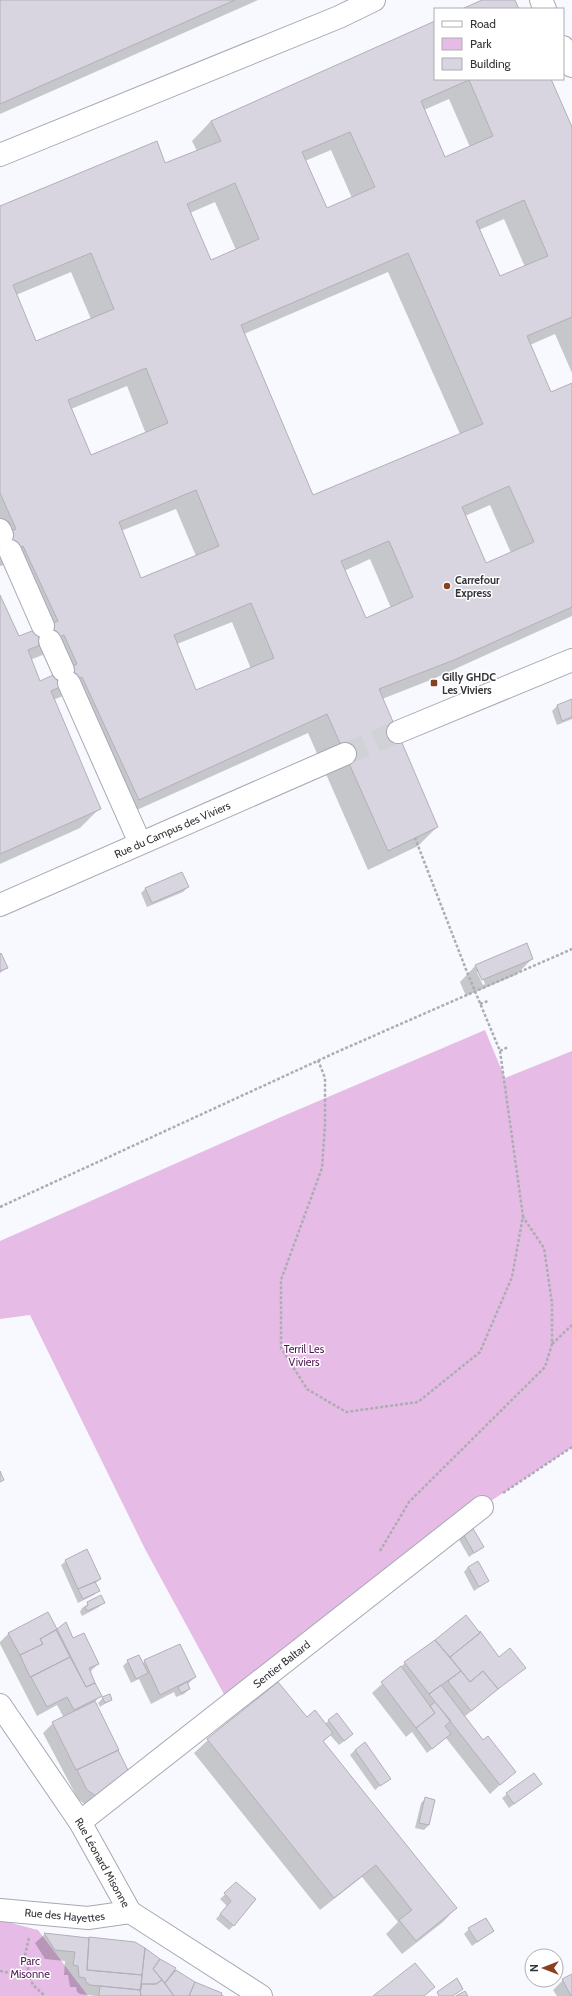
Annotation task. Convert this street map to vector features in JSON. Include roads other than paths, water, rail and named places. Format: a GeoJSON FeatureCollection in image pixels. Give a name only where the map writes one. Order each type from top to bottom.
{"type":"FeatureCollection","features":[{"type":"Feature","properties":{"kind":"street"},"geometry":{"type":"LineString","coordinates":[[0,155],[339,17],[374,0]]}},
{"type":"Feature","properties":{"kind":"street"},"geometry":{"type":"LineString","coordinates":[[564,49],[572,66]]}},
{"type":"Feature","properties":{"kind":"street"},"geometry":{"type":"LineString","coordinates":[[4,539],[140,843]]}},
{"type":"Feature","properties":{"kind":"street"},"geometry":{"type":"LineString","coordinates":[[398,732],[572,660]]}},
{"type":"Feature","properties":{"kind":"street","name":"Rue du Campus des Viviers"},"geometry":{"type":"LineString","coordinates":[[0,905],[345,754]]}},
{"type":"Feature","properties":{"kind":"street","name":"Sentier Baltard"},"geometry":{"type":"LineString","coordinates":[[80,1822],[134,1778],[206,1724],[482,1507]]}},
{"type":"Feature","properties":{"kind":"street","name":"Rue Léonard Misonne"},"geometry":{"type":"LineString","coordinates":[[0,1705],[80,1822],[130,1912],[261,1996]]}},
{"type":"Feature","properties":{"kind":"street","name":"Rue des Hayettes"},"geometry":{"type":"LineString","coordinates":[[0,1910],[88,1918],[130,1912]]}},
{"type":"Feature","properties":{"kind":"tunnel"},"geometry":{"type":"LineString","coordinates":[[345,754],[398,732]]}},
{"type":"Feature","properties":{"kind":"place","name":"Carrefour Express"},"geometry":{"type":"Point","coordinates":[447,586]}},
{"type":"Feature","properties":{"kind":"place","name":"Gilly GHDC Les Viviers"},"geometry":{"type":"Point","coordinates":[434,683]}},
{"type":"Feature","properties":{"kind":"park label","name":"Terril Les Viviers"},"geometry":{"type":"Point","coordinates":[304,1355]}},
{"type":"Feature","properties":{"kind":"park label","name":"Parc Misonne"},"geometry":{"type":"Point","coordinates":[30,1967]}}]}
